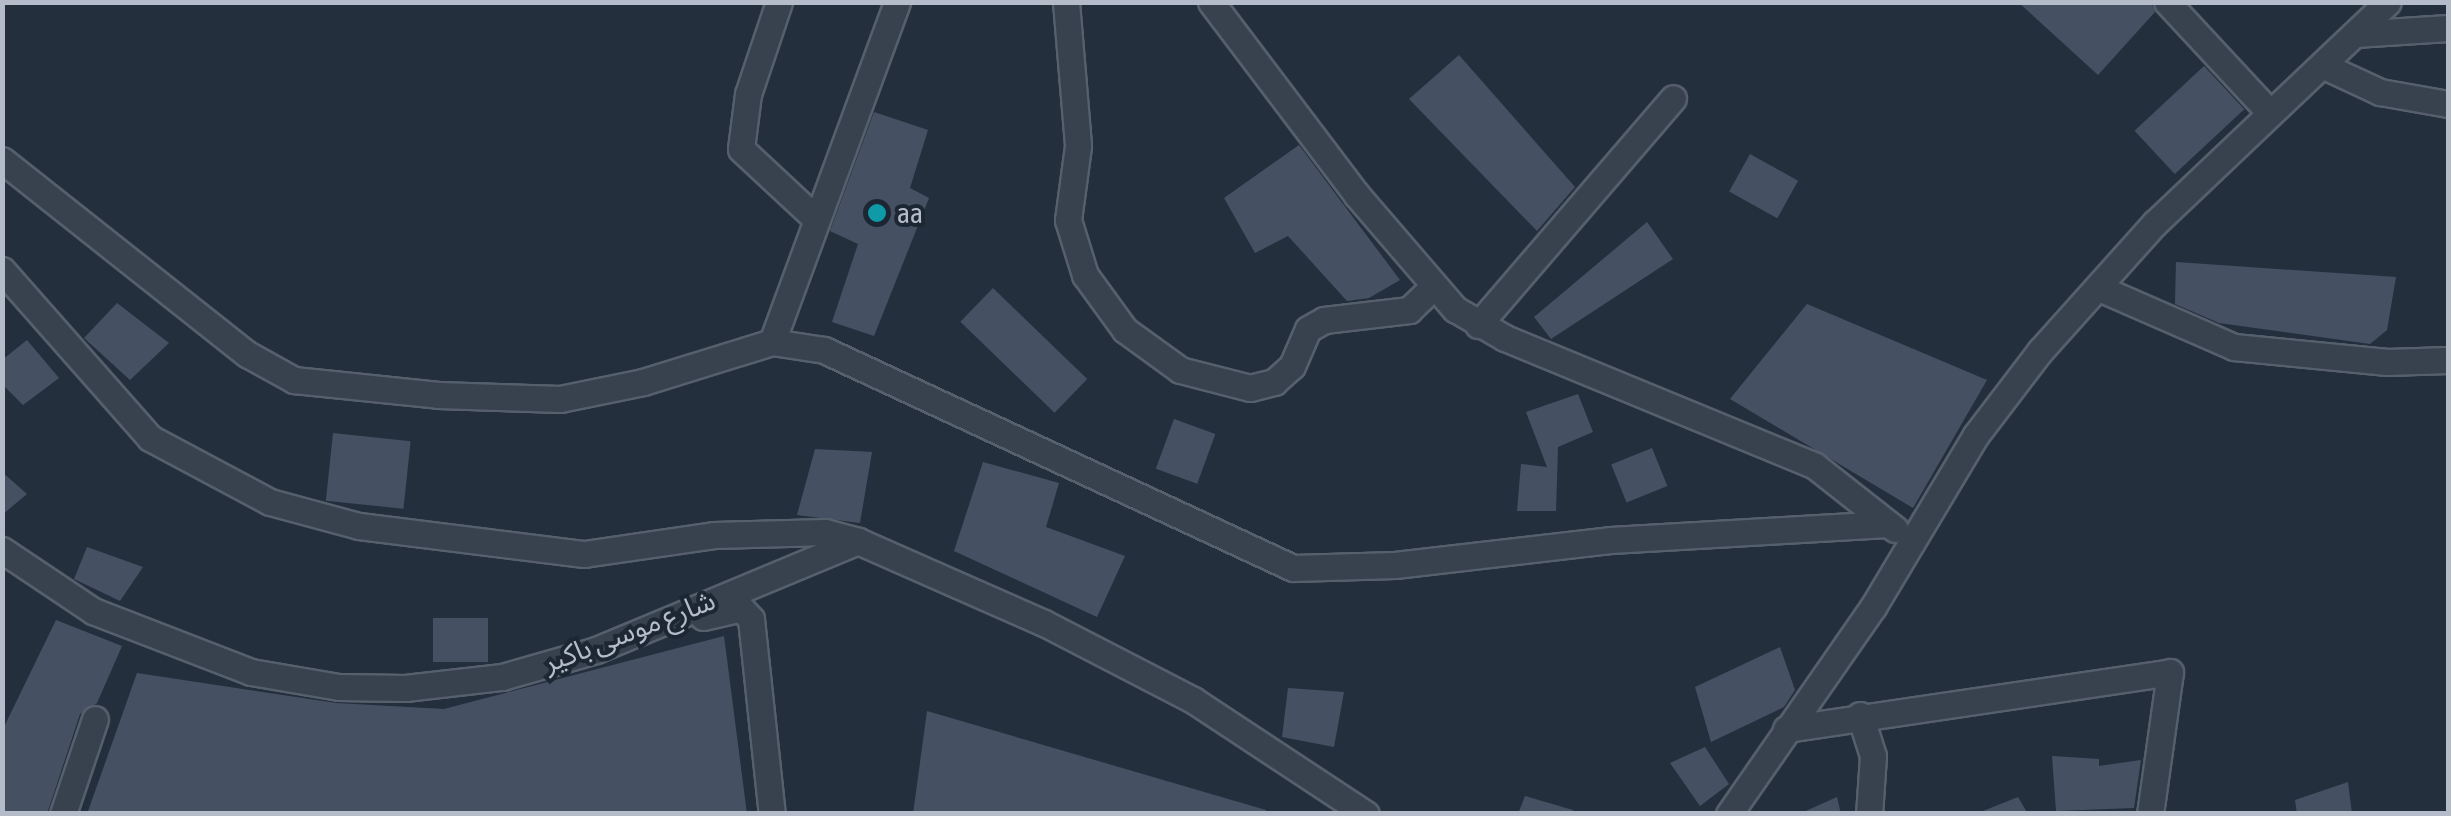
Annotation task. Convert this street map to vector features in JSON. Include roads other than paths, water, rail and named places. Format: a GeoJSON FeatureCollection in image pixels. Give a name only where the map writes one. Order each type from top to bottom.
{"type":"FeatureCollection","features":[{"type":"Feature","properties":{"kind":"street"},"geometry":{"type":"LineString","coordinates":[[779,2],[748,94],[740,149],[814,216]]}},
{"type":"Feature","properties":{"kind":"street"},"geometry":{"type":"LineString","coordinates":[[772,342],[814,216],[865,103],[898,2]]}},
{"type":"Feature","properties":{"kind":"street"},"geometry":{"type":"LineString","coordinates":[[1066,2],[1078,146],[1068,220],[1074,250],[1102,300],[1139,340],[1180,370],[1250,388],[1274,382],[1292,366],[1308,329],[1324,320],[1409,310],[1434,286]]}},
{"type":"Feature","properties":{"kind":"street"},"geometry":{"type":"LineString","coordinates":[[1211,2],[1294,117],[1434,286],[1478,325],[1815,466],[1884,524],[1912,538]]}},
{"type":"Feature","properties":{"kind":"street"},"geometry":{"type":"LineString","coordinates":[[2167,2],[2270,113]]}},
{"type":"Feature","properties":{"kind":"street"},"geometry":{"type":"LineString","coordinates":[[1728,810],[1786,729],[2002,399],[2155,223],[2388,2]]}},
{"type":"Feature","properties":{"kind":"street"},"geometry":{"type":"LineString","coordinates":[[2355,34],[2448,28]]}},
{"type":"Feature","properties":{"kind":"street"},"geometry":{"type":"LineString","coordinates":[[2324,66],[2380,92],[2448,104]]}},
{"type":"Feature","properties":{"kind":"street"},"geometry":{"type":"LineString","coordinates":[[1478,325],[1673,98]]}},
{"type":"Feature","properties":{"kind":"street"},"geometry":{"type":"LineString","coordinates":[[2,160],[246,354],[294,380],[438,396],[560,398],[643,382],[772,342],[824,350],[1293,568],[1395,565],[1610,540],[1884,524]]}},
{"type":"Feature","properties":{"kind":"street"},"geometry":{"type":"LineString","coordinates":[[2,270],[150,438],[234,487],[316,518],[584,554],[714,535],[825,532],[858,541],[994,599],[1193,700],[1366,814]]}},
{"type":"Feature","properties":{"kind":"street"},"geometry":{"type":"LineString","coordinates":[[2098,288],[2234,347],[2387,362],[2448,360]]}},
{"type":"Feature","properties":{"kind":"street","name":"شارع موسى باكير"},"geometry":{"type":"LineString","coordinates":[[2,550],[93,612],[251,672],[339,688],[502,677],[654,625],[858,541]]}},
{"type":"Feature","properties":{"kind":"street"},"geometry":{"type":"LineString","coordinates":[[654,625],[742,608],[751,619],[772,814]]}},
{"type":"Feature","properties":{"kind":"street"},"geometry":{"type":"LineString","coordinates":[[1786,729],[2170,672],[2150,814]]}},
{"type":"Feature","properties":{"kind":"street"},"geometry":{"type":"LineString","coordinates":[[1860,715],[1873,756],[1869,814]]}},
{"type":"Feature","properties":{"kind":"street"},"geometry":{"type":"LineString","coordinates":[[63,814],[96,719]]}},
{"type":"Feature","properties":{"kind":"place","name":"aa"},"geometry":{"type":"Point","coordinates":[877,213]}}]}
